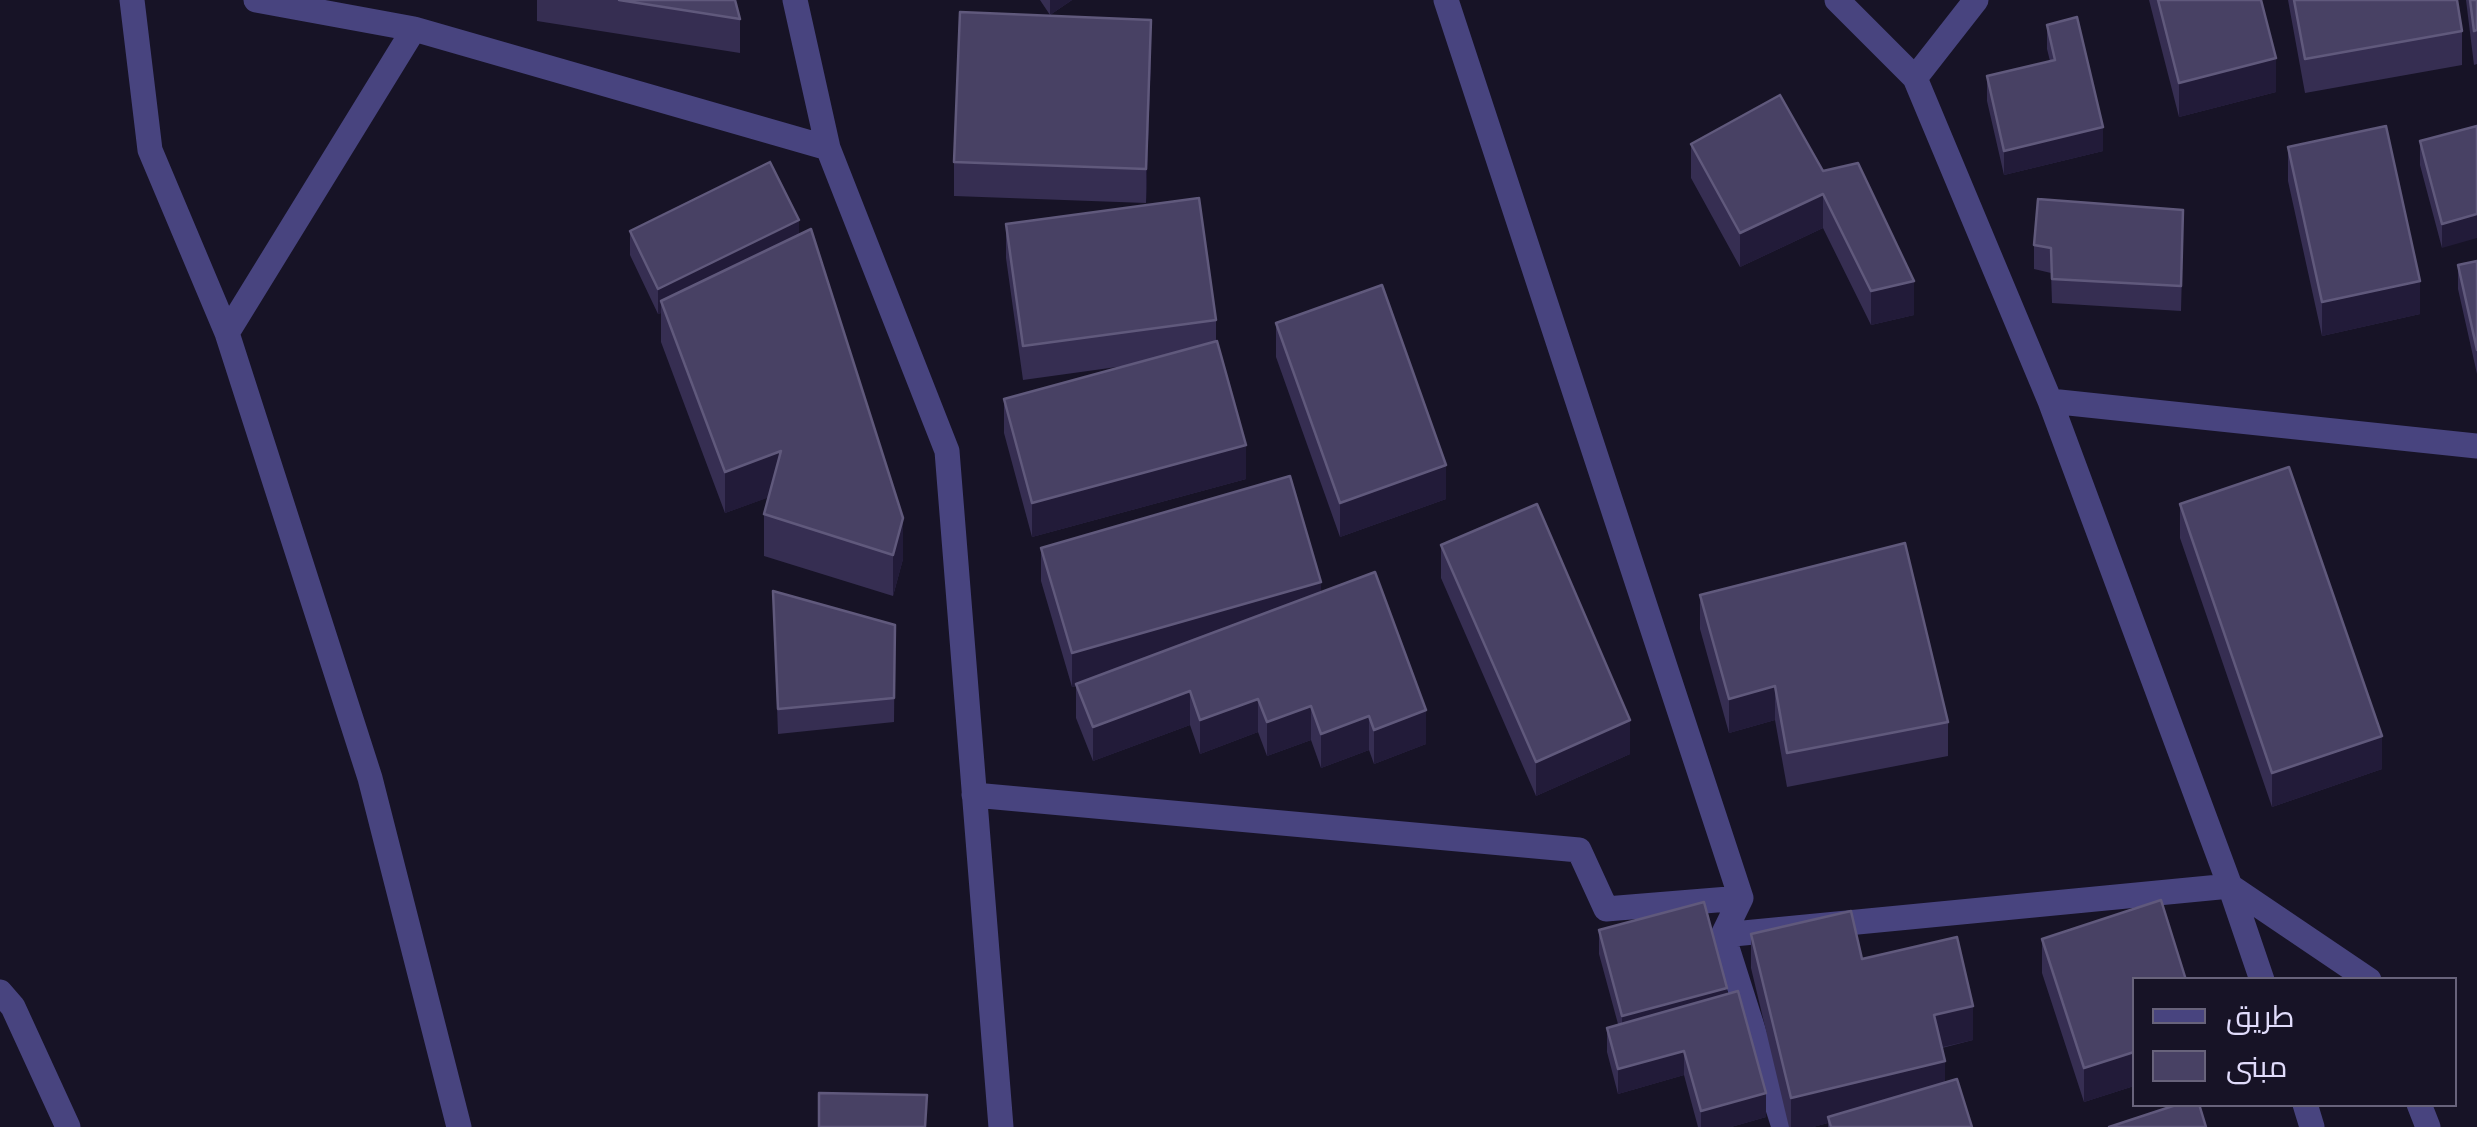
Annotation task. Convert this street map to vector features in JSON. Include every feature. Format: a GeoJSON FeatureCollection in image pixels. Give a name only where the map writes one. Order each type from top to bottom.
{"type":"FeatureCollection","features":[{"type":"Feature","properties":{"kind":"street"},"geometry":{"type":"LineString","coordinates":[[132,0],[150,150],[227,333],[370,778],[459,1127]]}},
{"type":"Feature","properties":{"kind":"street"},"geometry":{"type":"LineString","coordinates":[[256,0],[414,28],[828,148]]}},
{"type":"Feature","properties":{"kind":"street"},"geometry":{"type":"LineString","coordinates":[[795,0],[828,148],[947,451],[1002,1127]]}},
{"type":"Feature","properties":{"kind":"street"},"geometry":{"type":"LineString","coordinates":[[1446,0],[1741,898],[1723,934],[1784,1127]]}},
{"type":"Feature","properties":{"kind":"street"},"geometry":{"type":"LineString","coordinates":[[1836,0],[1915,78],[2050,400],[2261,977]]}},
{"type":"Feature","properties":{"kind":"street"},"geometry":{"type":"LineString","coordinates":[[1915,78],[1976,0]]}},
{"type":"Feature","properties":{"kind":"street"},"geometry":{"type":"LineString","coordinates":[[227,333],[414,28]]}},
{"type":"Feature","properties":{"kind":"street"},"geometry":{"type":"LineString","coordinates":[[2050,400],[2477,446]]}},
{"type":"Feature","properties":{"kind":"street"},"geometry":{"type":"LineString","coordinates":[[974,795],[1579,850],[1606,909],[1741,898]]}},
{"type":"Feature","properties":{"kind":"street"},"geometry":{"type":"LineString","coordinates":[[1723,934],[2230,886],[2365,977]]}},
{"type":"Feature","properties":{"kind":"street"},"geometry":{"type":"LineString","coordinates":[[0,992],[14,1007],[68,1127]]}},
{"type":"Feature","properties":{"kind":"building"},"geometry":{"type":"Polygon","coordinates":[[[619,0],[735,0],[740,19],[619,0]]]}},
{"type":"Feature","properties":{"kind":"building"},"geometry":{"type":"Polygon","coordinates":[[[2158,0],[2261,0],[2276,58],[2179,83],[2158,0]]]}},
{"type":"Feature","properties":{"kind":"building"},"geometry":{"type":"Polygon","coordinates":[[[2294,0],[2457,0],[2462,31],[2305,59],[2294,0]]]}},
{"type":"Feature","properties":{"kind":"building"},"geometry":{"type":"Polygon","coordinates":[[[2470,0],[2477,0],[2474,31],[2470,0]]]}},
{"type":"Feature","properties":{"kind":"building"},"geometry":{"type":"Polygon","coordinates":[[[960,12],[1151,20],[1146,169],[954,162],[960,12]]]}},
{"type":"Feature","properties":{"kind":"building"},"geometry":{"type":"Polygon","coordinates":[[[2077,17],[2103,127],[2004,151],[1987,76],[2055,60],[2047,25],[2077,17]]]}},
{"type":"Feature","properties":{"kind":"building"},"geometry":{"type":"Polygon","coordinates":[[[1780,95],[1823,171],[1858,163],[1914,281],[1871,291],[1823,194],[1740,233],[1691,144],[1780,95]]]}},
{"type":"Feature","properties":{"kind":"building"},"geometry":{"type":"Polygon","coordinates":[[[2386,126],[2420,281],[2322,302],[2288,147],[2386,126]]]}},
{"type":"Feature","properties":{"kind":"building"},"geometry":{"type":"Polygon","coordinates":[[[2477,126],[2477,214],[2442,224],[2420,141],[2477,126]]]}},
{"type":"Feature","properties":{"kind":"building"},"geometry":{"type":"Polygon","coordinates":[[[770,162],[799,220],[658,289],[630,231],[770,162]]]}},
{"type":"Feature","properties":{"kind":"building"},"geometry":{"type":"Polygon","coordinates":[[[1199,198],[1216,320],[1023,346],[1006,224],[1199,198]]]}},
{"type":"Feature","properties":{"kind":"building"},"geometry":{"type":"Polygon","coordinates":[[[2038,199],[2183,210],[2181,286],[2052,279],[2051,248],[2034,245],[2038,199]]]}},
{"type":"Feature","properties":{"kind":"building"},"geometry":{"type":"Polygon","coordinates":[[[811,229],[903,518],[893,555],[764,514],[781,451],[725,472],[661,301],[811,229]]]}},
{"type":"Feature","properties":{"kind":"building"},"geometry":{"type":"Polygon","coordinates":[[[2477,261],[2477,350],[2458,265],[2477,261]]]}},
{"type":"Feature","properties":{"kind":"building"},"geometry":{"type":"Polygon","coordinates":[[[1382,285],[1446,465],[1340,503],[1276,323],[1382,285]]]}},
{"type":"Feature","properties":{"kind":"building"},"geometry":{"type":"Polygon","coordinates":[[[1217,341],[1246,445],[1032,503],[1004,399],[1217,341]]]}},
{"type":"Feature","properties":{"kind":"building"},"geometry":{"type":"Polygon","coordinates":[[[2289,467],[2382,736],[2272,773],[2180,504],[2289,467]]]}},
{"type":"Feature","properties":{"kind":"building"},"geometry":{"type":"Polygon","coordinates":[[[1290,476],[1321,582],[1072,653],[1041,548],[1290,476]]]}},
{"type":"Feature","properties":{"kind":"building"},"geometry":{"type":"Polygon","coordinates":[[[1537,504],[1630,720],[1536,762],[1441,545],[1537,504]]]}},
{"type":"Feature","properties":{"kind":"building"},"geometry":{"type":"Polygon","coordinates":[[[1905,543],[1948,722],[1787,753],[1775,686],[1729,699],[1700,595],[1905,543]]]}},
{"type":"Feature","properties":{"kind":"building"},"geometry":{"type":"Polygon","coordinates":[[[1375,572],[1426,710],[1374,730],[1369,716],[1321,734],[1311,706],[1267,722],[1258,699],[1200,720],[1190,691],[1093,727],[1076,684],[1375,572]]]}},
{"type":"Feature","properties":{"kind":"building"},"geometry":{"type":"Polygon","coordinates":[[[773,591],[895,625],[894,698],[778,709],[773,591]]]}},
{"type":"Feature","properties":{"kind":"building"},"geometry":{"type":"Polygon","coordinates":[[[2161,900],[2185,977],[2132,977],[2132,1053],[2084,1068],[2042,939],[2161,900]]]}},
{"type":"Feature","properties":{"kind":"building"},"geometry":{"type":"Polygon","coordinates":[[[1704,902],[1727,988],[1622,1016],[1599,930],[1704,902]]]}},
{"type":"Feature","properties":{"kind":"building"},"geometry":{"type":"Polygon","coordinates":[[[1851,911],[1862,959],[1957,937],[1973,1006],[1934,1015],[1945,1061],[1791,1098],[1751,934],[1851,911]]]}},
{"type":"Feature","properties":{"kind":"building"},"geometry":{"type":"Polygon","coordinates":[[[1738,991],[1766,1093],[1701,1111],[1684,1051],[1618,1069],[1607,1028],[1738,991]]]}},
{"type":"Feature","properties":{"kind":"building"},"geometry":{"type":"Polygon","coordinates":[[[1957,1079],[1972,1127],[1831,1127],[1828,1117],[1957,1079]]]}},
{"type":"Feature","properties":{"kind":"building"},"geometry":{"type":"Polygon","coordinates":[[[819,1093],[927,1095],[925,1127],[819,1127],[819,1093]]]}},
{"type":"Feature","properties":{"kind":"building"},"geometry":{"type":"Polygon","coordinates":[[[2170,1107],[2200,1107],[2206,1127],[2109,1127],[2170,1107]]]}}]}
